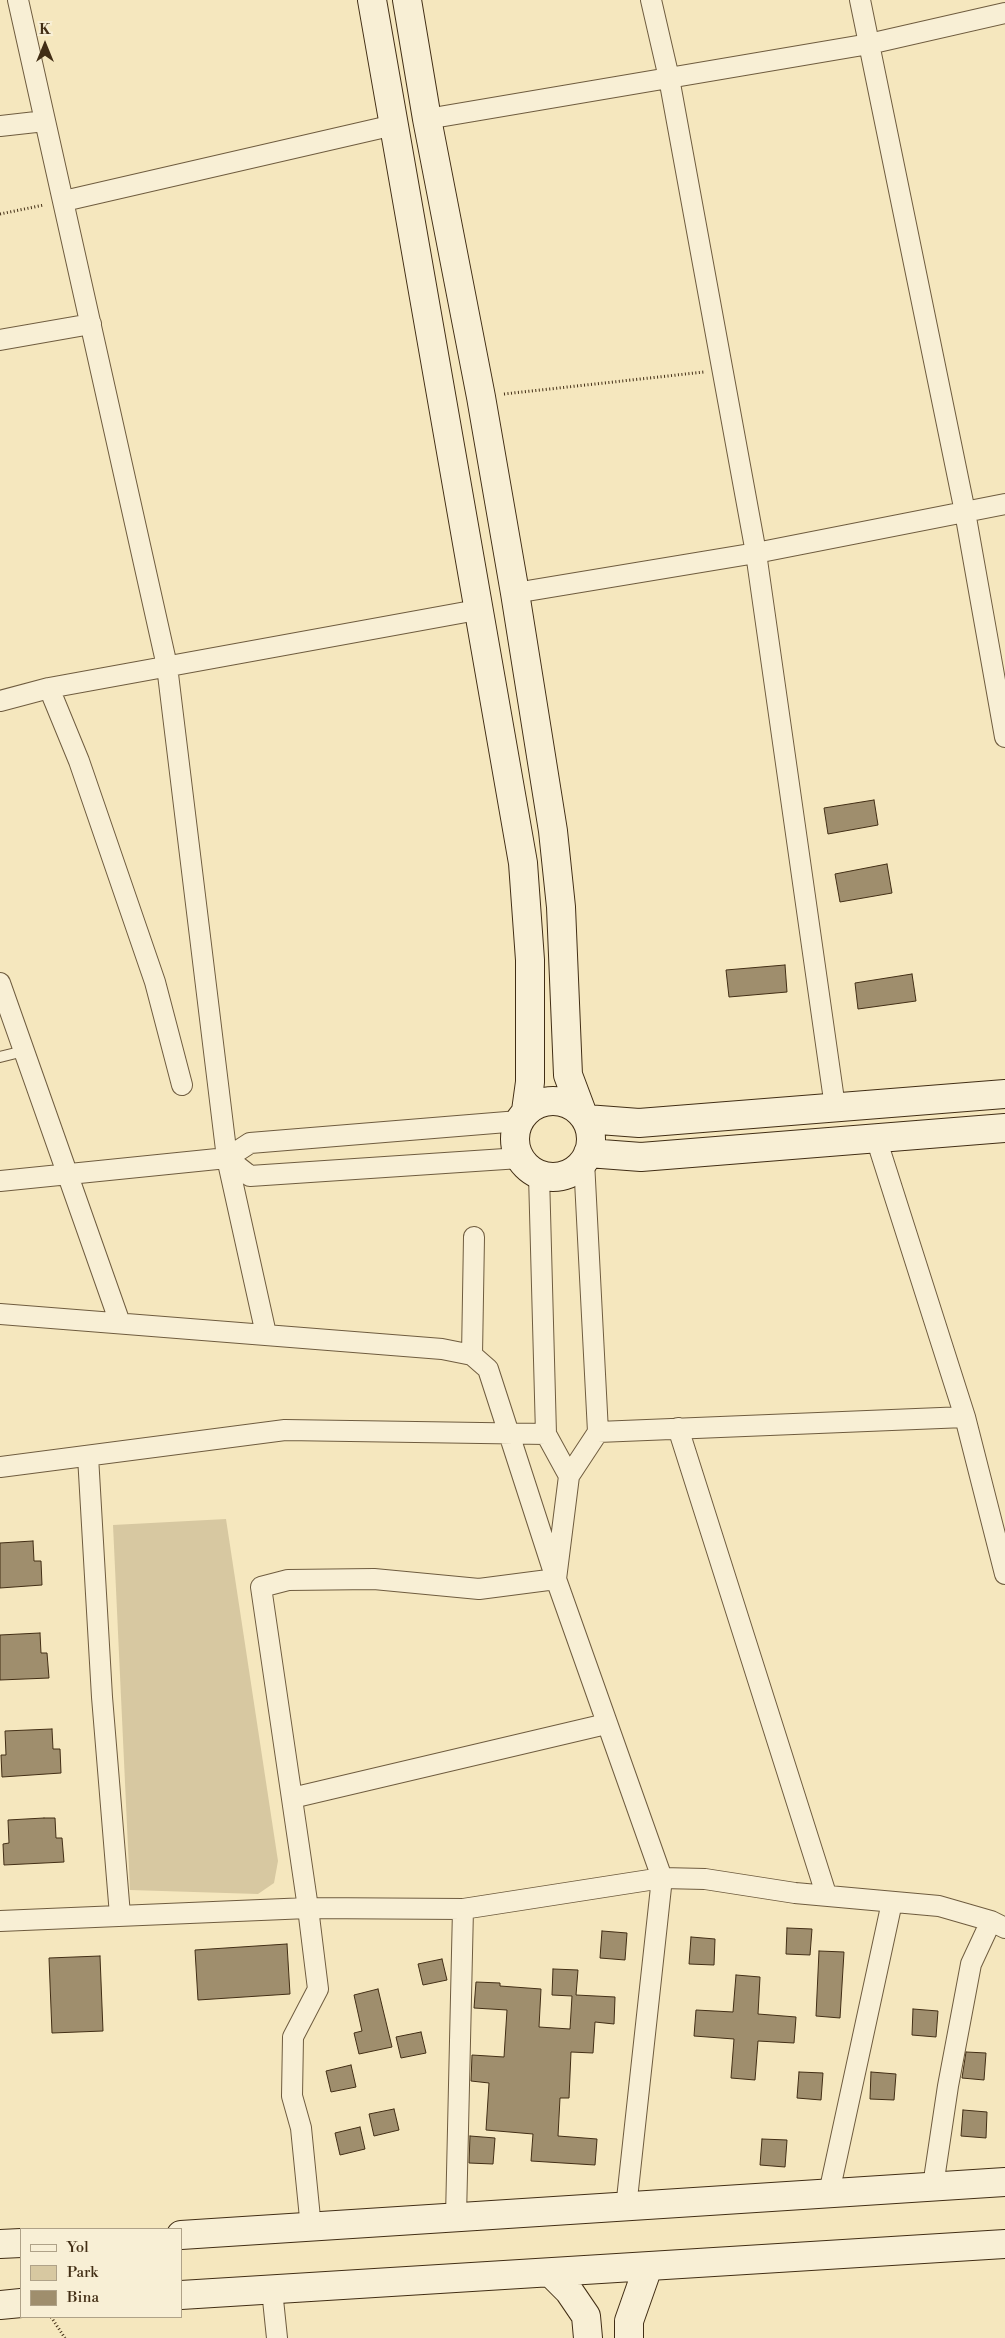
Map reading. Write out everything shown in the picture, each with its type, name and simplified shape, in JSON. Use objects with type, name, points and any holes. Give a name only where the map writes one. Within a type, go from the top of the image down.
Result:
[{"type":"street","points":[[18,0],[167,666],[227,1158],[266,1334]]},
{"type":"street","points":[[372,0],[477,610],[523,863],[530,970],[530,1082],[523,1116],[515,1133],[515,1146],[529,1166],[551,1177],[564,1176],[575,1170],[586,1157],[641,1157],[1005,1128]]},
{"type":"street","points":[[407,0],[427,119],[481,397],[553,831],[560,898],[568,1075],[592,1138],[586,1157],[598,1432],[569,1476],[556,1578]]},
{"type":"street","points":[[651,0],[669,78],[756,553],[835,1107]]},
{"type":"street","points":[[860,0],[965,512],[1005,737]]},
{"type":"street","points":[[427,119],[869,44],[1005,13]]},
{"type":"street","points":[[0,126],[45,120]]},
{"type":"street","points":[[64,201],[394,125]]},
{"type":"street","points":[[0,340],[91,324]]},
{"type":"street","points":[[515,593],[756,553],[1005,504]]},
{"type":"street","points":[[0,701],[49,688],[477,610]]},
{"type":"street","points":[[49,688],[79,761],[155,982],[182,1084]]},
{"type":"street","points":[[0,983],[120,1323]]},
{"type":"street","points":[[0,1181],[227,1158],[250,1143],[523,1116],[537,1104],[549,1100],[562,1101],[574,1106],[585,1117],[639,1123],[1005,1094]]},
{"type":"street","points":[[876,1138],[965,1417],[1005,1574]]},
{"type":"street","points":[[227,1158],[250,1176],[529,1166]]},
{"type":"street","points":[[529,1166],[546,1434],[569,1476]]},
{"type":"street","points":[[472,1355],[474,1237]]},
{"type":"street","points":[[0,1314],[442,1349],[472,1355],[488,1369],[556,1578],[662,1878],[626,2208]]},
{"type":"street","points":[[598,1432],[965,1417]]},
{"type":"street","points":[[678,1428],[826,1894]]},
{"type":"street","points":[[0,1467],[285,1430],[546,1434]]},
{"type":"street","points":[[88,1456],[102,1697],[120,1915]]},
{"type":"street","points":[[311,2228],[301,2128],[292,2096],[293,2037],[318,1989],[261,1587],[288,1580],[374,1579],[479,1589],[556,1578]]},
{"type":"street","points":[[292,1798],[606,1724]]},
{"type":"street","points":[[0,1921],[308,1908],[463,1908],[662,1878],[705,1879],[747,1887],[939,1906],[998,1925],[971,1964],[948,2086],[933,2186]]},
{"type":"street","points":[[829,2193],[892,1902]]},
{"type":"street","points":[[456,2217],[463,1908]]},
{"type":"street","points":[[182,2234],[311,2228],[1005,2182]]},
{"type":"street","points":[[0,2244],[20,2243]]},
{"type":"street","points":[[182,2295],[1005,2244]]},
{"type":"street","points":[[629,2338],[628,2321],[648,2267]]},
{"type":"street","points":[[551,2273],[569,2291],[586,2316],[588,2338]]},
{"type":"street","points":[[272,2290],[277,2338]]},
{"type":"street","points":[[0,2305],[20,2304]]},
{"type":"lane","points":[[0,1057],[24,1051]]},
{"type":"path","points":[[0,214],[64,201]]},
{"type":"path","points":[[481,397],[722,370]]},
{"type":"path","points":[[52,2318],[65,2338]]},
{"type":"green space","points":[[226,1519],[278,1861],[274,1883],[258,1894],[130,1890],[113,1525]]},
{"type":"building","points":[[874,800],[878,825],[828,834],[824,808]]},
{"type":"building","points":[[887,864],[892,893],[840,902],[835,874]]},
{"type":"building","points":[[785,965],[787,992],[729,997],[726,970]]},
{"type":"building","points":[[912,974],[916,1001],[858,1009],[855,983]]},
{"type":"building","points":[[33,1541],[34,1561],[41,1561],[42,1585],[0,1588],[0,1543]]},
{"type":"building","points":[[40,1633],[41,1653],[47,1653],[49,1678],[0,1680],[0,1635]]},
{"type":"building","points":[[52,1729],[53,1749],[60,1749],[61,1773],[2,1777],[1,1755],[6,1755],[5,1731]]},
{"type":"building","points":[[55,1818],[56,1838],[62,1838],[64,1862],[4,1865],[3,1844],[9,1843],[8,1820]]},
{"type":"building","points":[[787,1928],[812,1929],[810,1955],[786,1954]]},
{"type":"building","points":[[602,1931],[627,1933],[625,1960],[600,1958]]},
{"type":"building","points":[[691,1937],[715,1939],[714,1965],[689,1964]]},
{"type":"building","points":[[287,1944],[290,1994],[198,2000],[195,1950]]},
{"type":"building","points":[[819,1951],[844,1952],[840,2018],[816,2016]]},
{"type":"building","points":[[100,1956],[103,2031],[52,2033],[49,1958]]},
{"type":"building","points":[[442,1959],[447,1980],[423,1985],[418,1964]]},
{"type":"building","points":[[553,1969],[578,1970],[576,1995],[615,1997],[614,2024],[595,2022],[593,2053],[571,2052],[569,2098],[560,2098],[558,2136],[597,2139],[595,2165],[531,2161],[533,2134],[486,2130],[489,2083],[471,2081],[472,2055],[504,2057],[507,2010],[474,2008],[476,1982],[500,1983],[500,1986],[541,1989],[539,2027],[570,2029],[572,1996],[552,1995]]},
{"type":"building","points":[[736,1975],[760,1977],[758,2014],[796,2017],[794,2043],[758,2041],[755,2080],[731,2078],[734,2039],[694,2036],[696,2010],[733,2012]]},
{"type":"building","points":[[378,1989],[392,2047],[359,2054],[354,2033],[362,2031],[354,1995]]},
{"type":"building","points":[[913,2009],[938,2011],[936,2037],[912,2035]]},
{"type":"building","points":[[421,2032],[426,2053],[401,2058],[396,2037]]},
{"type":"building","points":[[966,2052],[986,2053],[984,2080],[962,2078]]},
{"type":"building","points":[[351,2065],[356,2087],[331,2092],[326,2071]]},
{"type":"building","points":[[799,2072],[823,2073],[821,2100],[797,2098]]},
{"type":"building","points":[[871,2072],[896,2074],[894,2100],[870,2099]]},
{"type":"building","points":[[394,2109],[399,2130],[374,2136],[369,2114]]},
{"type":"building","points":[[963,2110],[987,2112],[986,2138],[961,2136]]},
{"type":"building","points":[[360,2127],[365,2149],[340,2155],[335,2133]]},
{"type":"building","points":[[470,2136],[495,2138],[493,2164],[469,2163]]},
{"type":"building","points":[[762,2139],[787,2140],[785,2167],[760,2165]]}]
